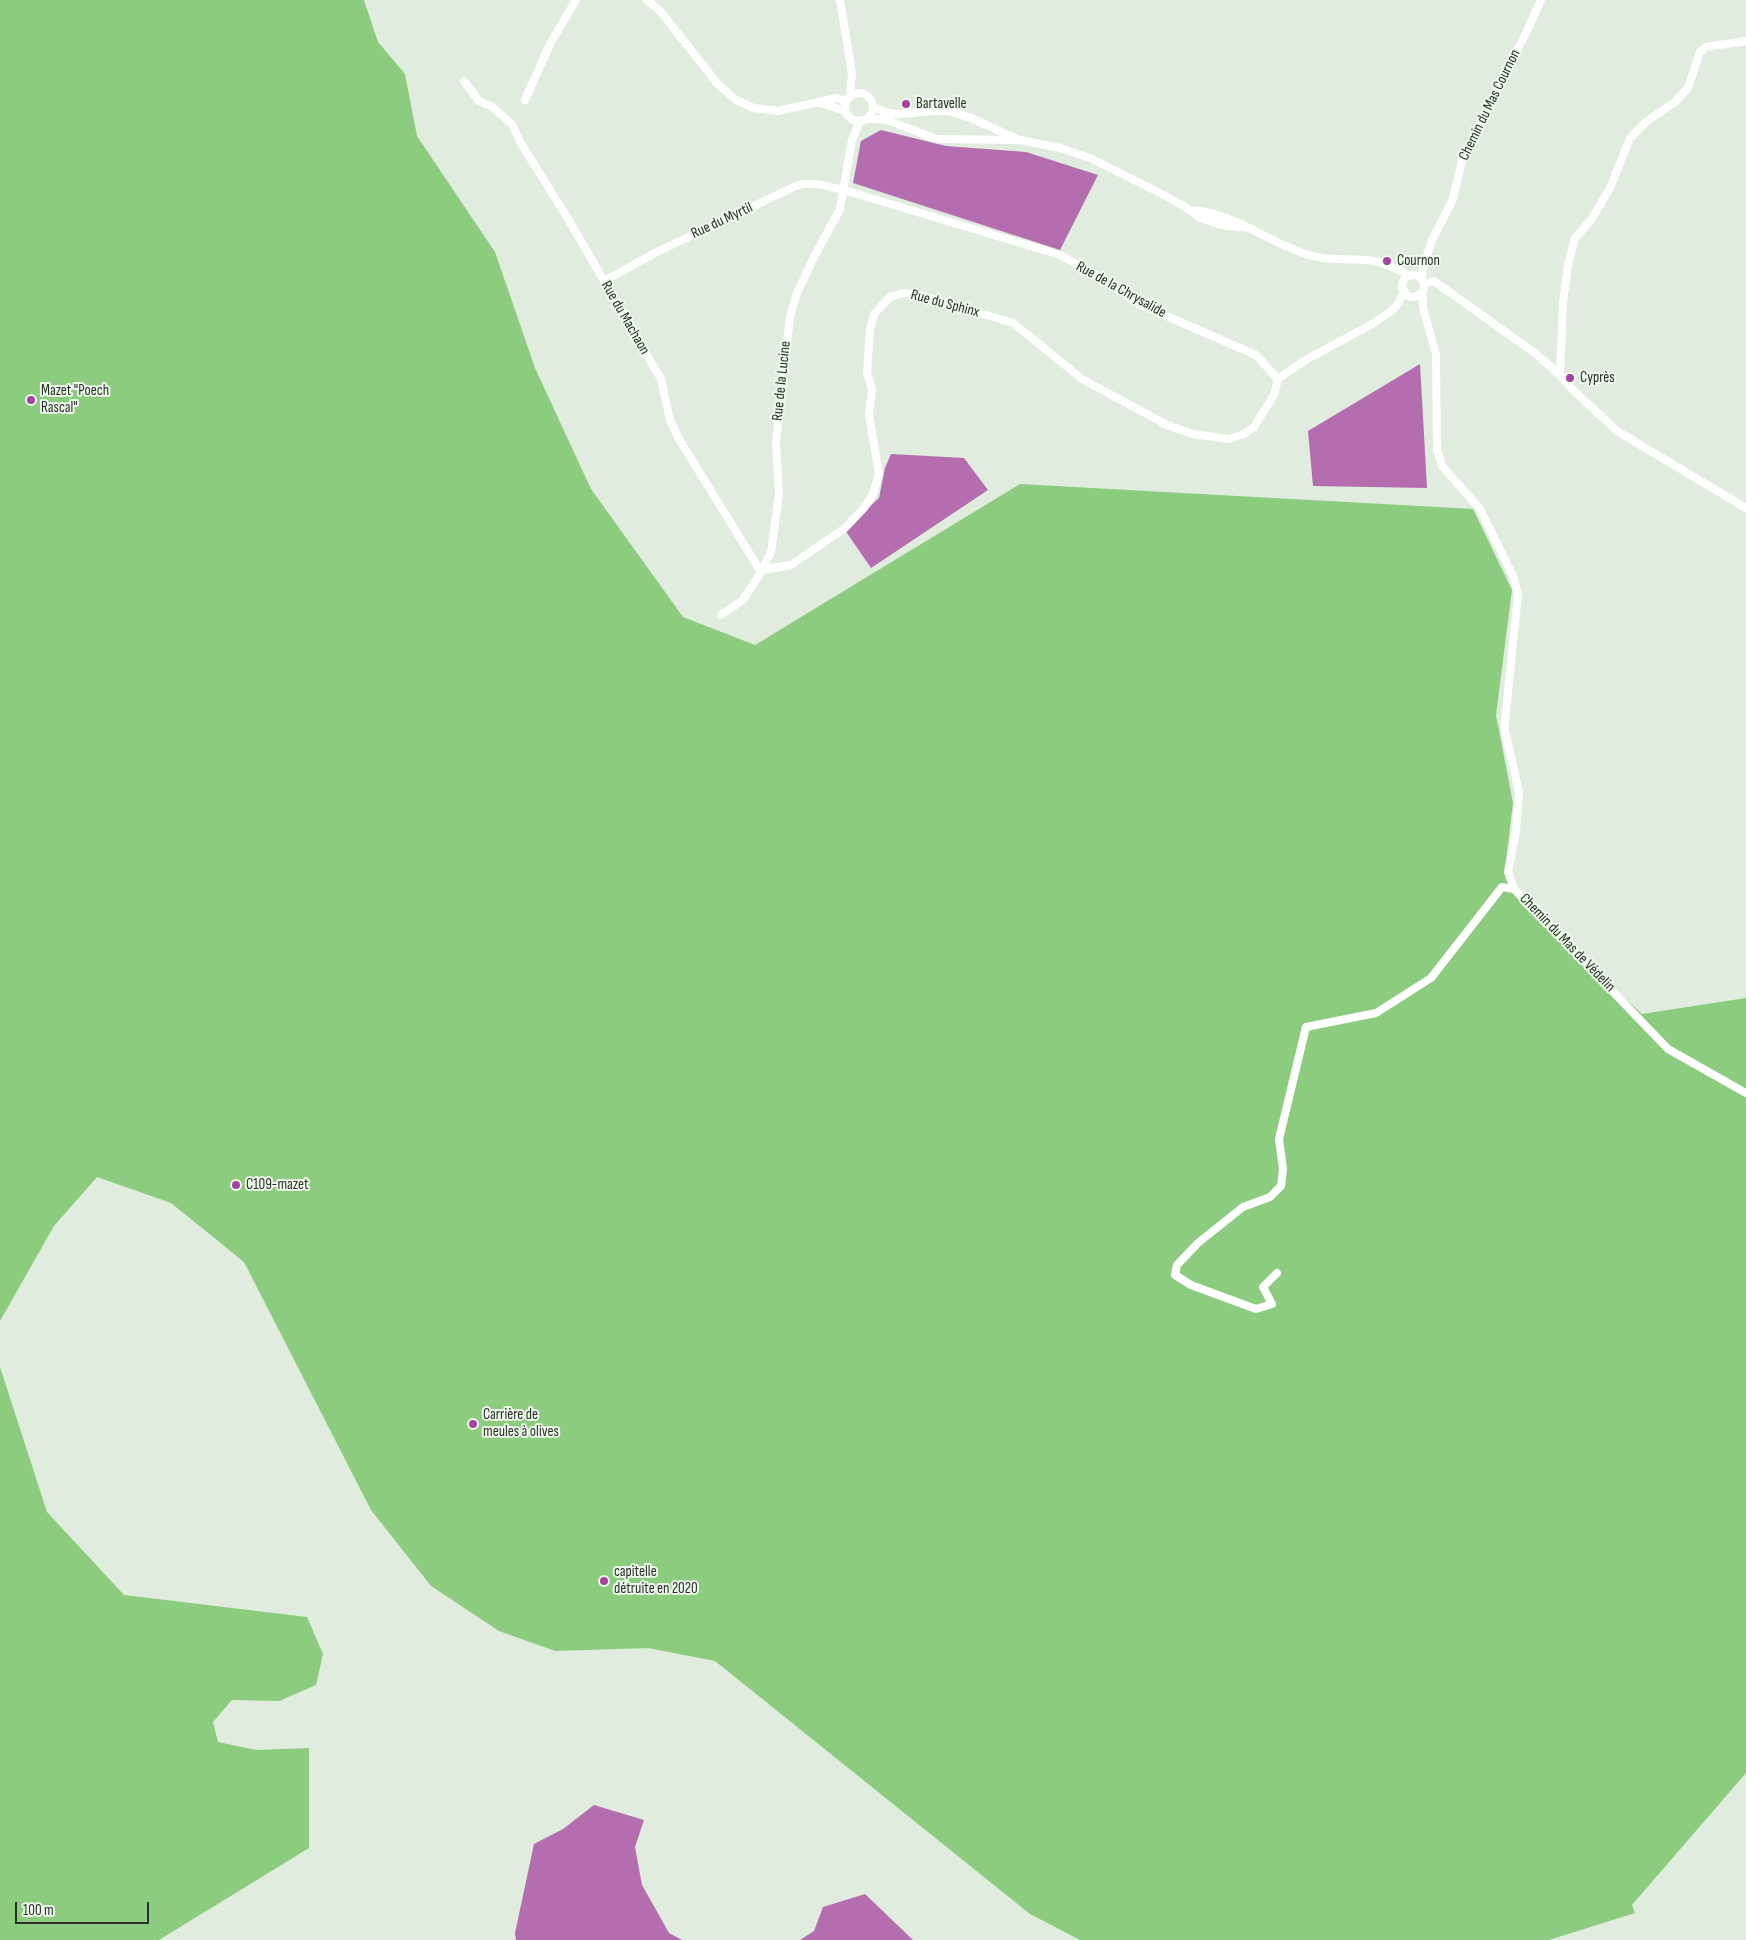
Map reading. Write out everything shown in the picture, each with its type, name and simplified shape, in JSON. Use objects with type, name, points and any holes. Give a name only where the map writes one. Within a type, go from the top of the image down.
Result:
[{"type":"street","points":[[525,100],[550,44],[576,0]]},
{"type":"street","points":[[647,0],[661,12],[717,82],[736,100],[754,108],[778,111],[837,98],[848,98],[862,92]]},
{"type":"street","points":[[840,0],[852,74],[848,98],[848,114]]},
{"type":"street","name":"Chemin du Mas Cournon","points":[[1415,295],[1423,281],[1423,268],[1432,240],[1453,199],[1463,156],[1526,34],[1541,0]]},
{"type":"street","points":[[1560,375],[1563,303],[1568,265],[1575,238],[1590,220],[1610,188],[1630,138],[1646,122],[1675,102],[1688,88],[1700,52],[1706,47],[1746,41]]},
{"type":"street","points":[[852,74],[862,92],[871,99],[874,107],[870,116],[863,120]]},
{"type":"street","name":"Rue du Machaon","points":[[464,81],[479,101],[491,106],[512,124],[520,142],[567,217],[661,379],[670,420],[679,439],[762,571]]},
{"type":"street","points":[[819,102],[835,106],[863,120],[880,119],[890,121],[936,139],[1020,140],[1060,148],[1090,158],[1190,210],[1198,210],[1249,228],[1286,247],[1310,256],[1375,261],[1392,266],[1423,281],[1434,282],[1529,348],[1560,375],[1572,389],[1617,431],[1746,508]]},
{"type":"street","points":[[874,107],[894,115],[937,111],[957,113],[1020,140]]},
{"type":"street","name":"Rue de la Lucine","points":[[848,114],[852,140]]},
{"type":"street","name":"Rue de la Lucine","points":[[721,615],[744,600],[771,552],[778,494],[776,443],[790,317],[797,293],[814,256],[840,209],[852,140],[863,120]]},
{"type":"street","name":"Rue du Myrtil","points":[[604,282],[657,252],[798,185],[818,183],[844,190]]},
{"type":"street","name":"Rue de la Chrysalide","points":[[844,190],[1060,255],[1096,275],[1139,304],[1256,355],[1278,379]]},
{"type":"street","points":[[1392,266],[1403,287],[1415,295]]},
{"type":"street","points":[[1278,379],[1304,361],[1372,324],[1393,310],[1399,302],[1403,287],[1412,275],[1423,268]]},
{"type":"street","name":"Rue du Sphinx","points":[[762,571],[791,565],[845,528],[864,508],[873,494],[879,474],[869,415],[872,389],[867,373],[868,337],[874,314],[890,297],[895,295],[904,293],[920,295],[1013,323],[1082,379],[1167,424],[1193,434],[1229,439],[1244,434],[1254,427],[1274,395],[1278,379]]},
{"type":"street","points":[[1399,302],[1415,295]]},
{"type":"street","name":"Chemin du Mas de Védelin","points":[[1415,295],[1423,297],[1423,308],[1436,354],[1437,449],[1442,466],[1480,509],[1513,576],[1518,594],[1505,721],[1519,792],[1516,830],[1508,872],[1514,889],[1668,1049],[1746,1093]]},
{"type":"street","points":[[1277,1273],[1263,1287],[1272,1304],[1256,1310],[1191,1285],[1175,1275],[1177,1265],[1198,1244],[1243,1207],[1270,1197],[1281,1186],[1282,1168],[1279,1139],[1306,1027],[1376,1013],[1431,978],[1502,887],[1514,889]]},
{"type":"green space","points":[[0,0],[364,0],[378,42],[405,74],[417,136],[495,252],[535,368],[591,489],[683,617],[755,645],[1020,484],[1473,509],[1512,590],[1496,715],[1513,803],[1505,869],[1522,905],[1642,1014],[1746,998],[1746,1773],[1632,1905],[1635,1913],[1549,1940],[1080,1940],[1030,1914],[715,1661],[648,1648],[555,1651],[499,1631],[431,1586],[371,1510],[244,1262],[171,1203],[97,1177],[54,1226],[0,1321]]},
{"type":"green space","points":[[0,1367],[47,1512],[124,1595],[307,1617],[323,1654],[316,1685],[279,1701],[232,1700],[213,1722],[218,1742],[256,1750],[309,1748],[309,1848],[159,1940],[0,1940]]},
{"type":"shaded area","points":[[881,130],[946,146],[1026,152],[1098,175],[1060,250],[853,183],[861,141]]},
{"type":"shaded area","points":[[1420,364],[1427,488],[1313,486],[1308,431]]},
{"type":"shaded area","points":[[891,454],[964,458],[988,490],[871,568],[845,530],[879,498],[885,468]]},
{"type":"shaded area","points":[[594,1805],[644,1820],[635,1847],[642,1885],[669,1933],[682,1940],[516,1940],[515,1933],[534,1844],[563,1829]]},
{"type":"shaded area","points":[[865,1894],[913,1940],[800,1940],[814,1931],[823,1907]]},
{"type":"place","name":"Bartavelle","points":[[906,104]]},
{"type":"place","name":"Cournon","points":[[1387,261]]},
{"type":"place","name":"Cyprès","points":[[1570,378]]},
{"type":"place","name":"Mazet \"Poech Rascal\"","points":[[31,400]]},
{"type":"place","name":"C109-mazet","points":[[236,1185]]},
{"type":"place","name":"Carrière de meules à olives","points":[[473,1424]]},
{"type":"place","name":"capitelle détruite en 2020","points":[[604,1581]]}]
